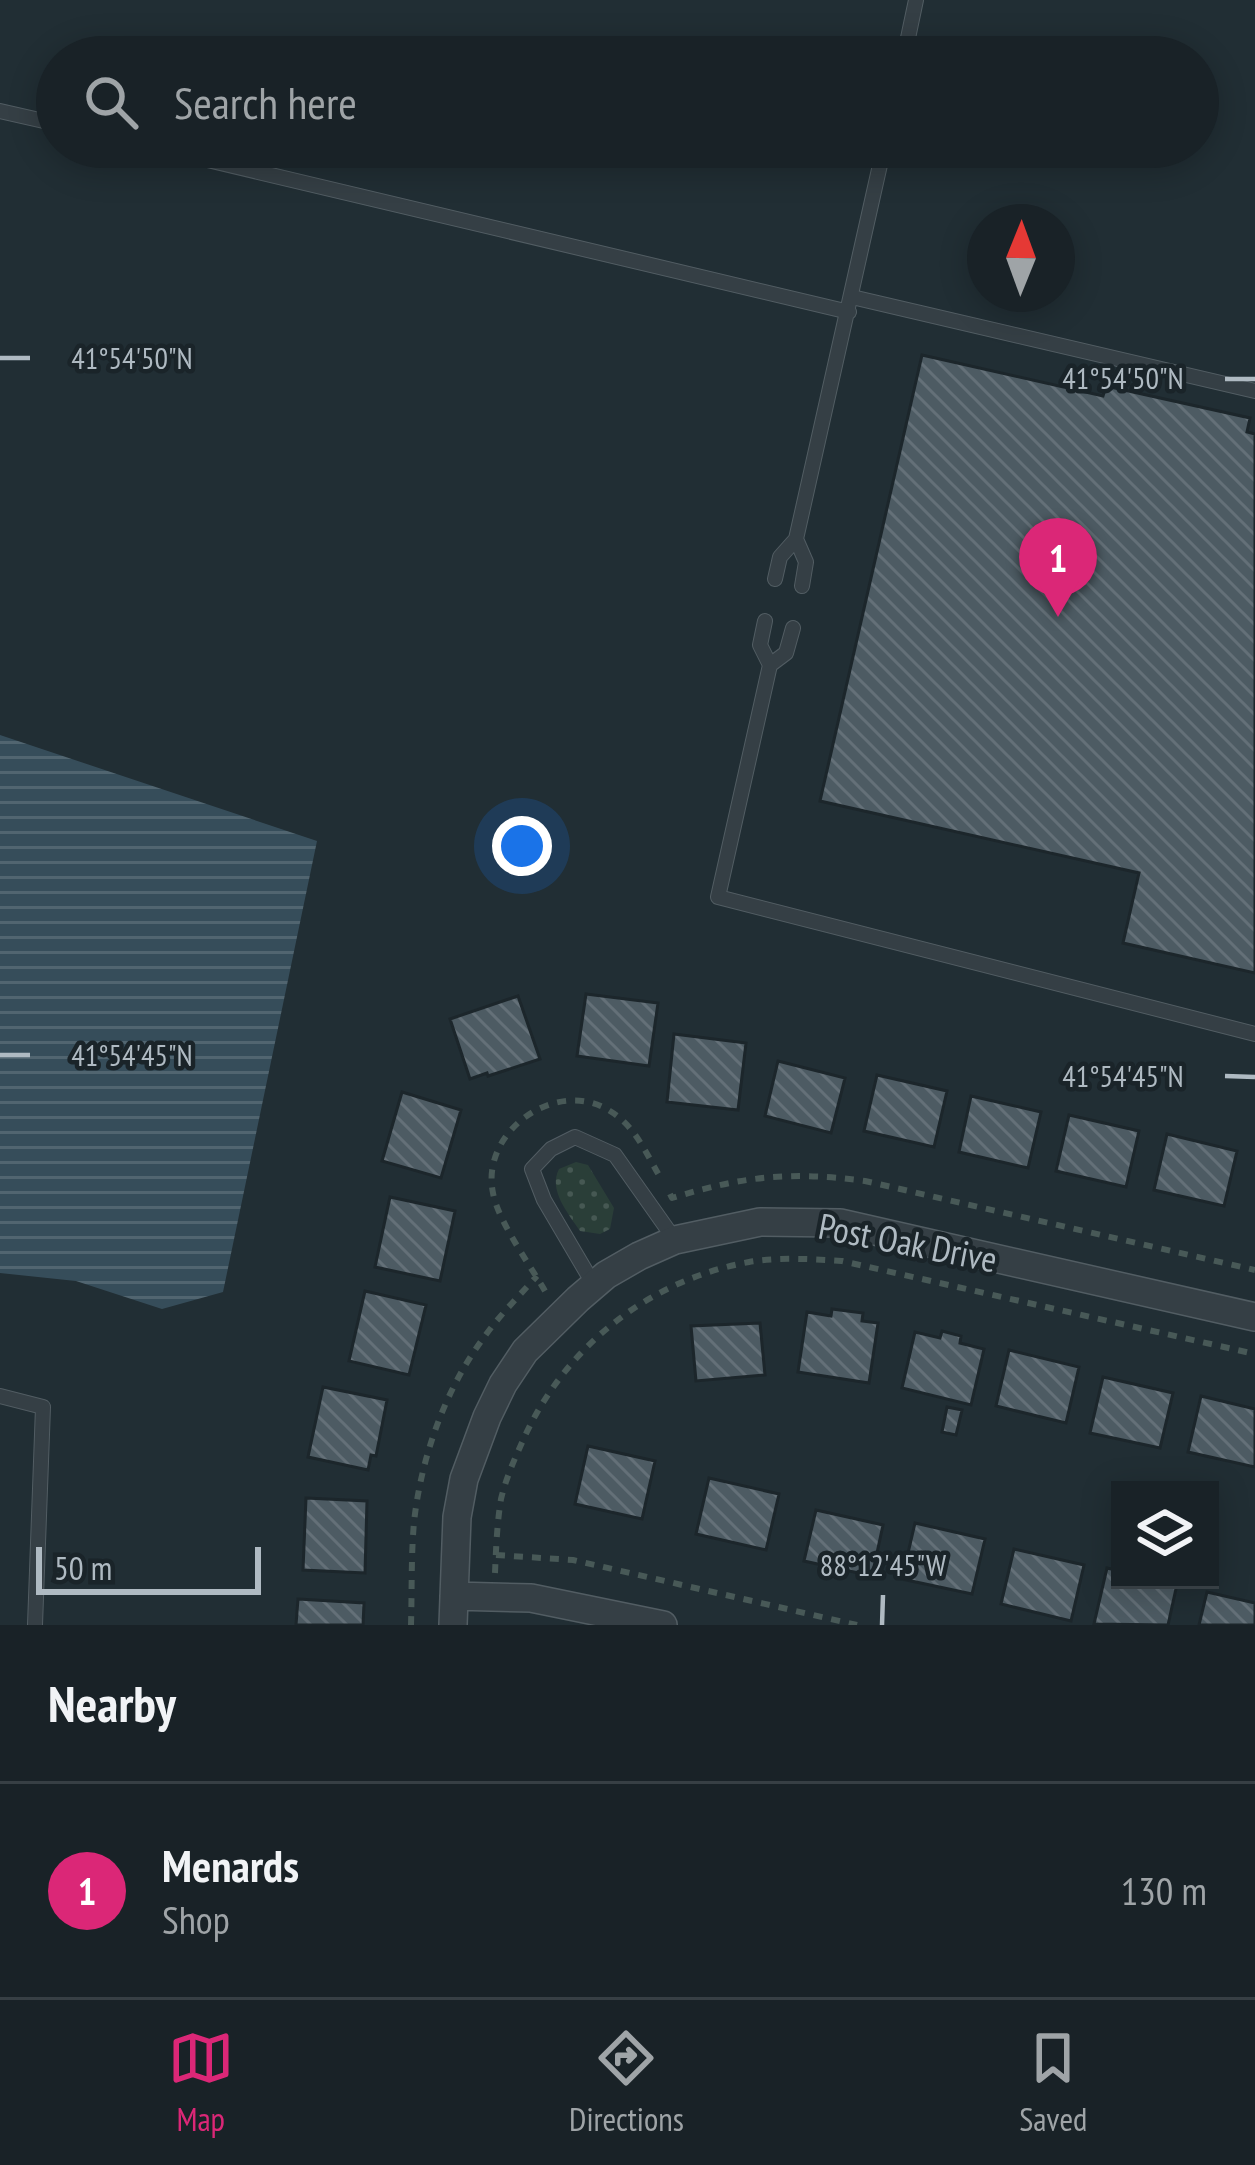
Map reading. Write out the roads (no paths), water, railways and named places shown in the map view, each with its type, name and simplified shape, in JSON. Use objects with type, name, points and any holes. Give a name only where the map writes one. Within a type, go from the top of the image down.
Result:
[{"type":"street","name":"Post Oak Drive","points":[[453,1625],[457,1516],[464,1478],[503,1384],[525,1351],[594,1286],[639,1256],[675,1240],[760,1222],[840,1223],[1255,1317]]},
{"type":"street","points":[[454,1596],[531,1598],[663,1625]]},
{"type":"lane","points":[[908,36],[916,0]]},
{"type":"lane","points":[[0,111],[36,119]]},
{"type":"lane","points":[[246,168],[1255,391]]},
{"type":"lane","points":[[775,579],[780,557],[796,539],[879,168]]},
{"type":"lane","points":[[796,539],[806,562],[802,586]]},
{"type":"lane","points":[[765,621],[760,645],[770,665],[718,897],[1255,1034]]},
{"type":"lane","points":[[770,665],[786,653],[793,628]]},
{"type":"lane","points":[[594,1286],[544,1200],[532,1169],[551,1149],[575,1137],[615,1155],[675,1240]]},
{"type":"lane","points":[[0,1396],[43,1407],[35,1625]]},
{"type":"water","points":[[0,735],[317,841],[223,1292],[162,1309],[76,1281],[0,1273]]},
{"type":"place","name":"Menards","points":[[1058,617]]}]
